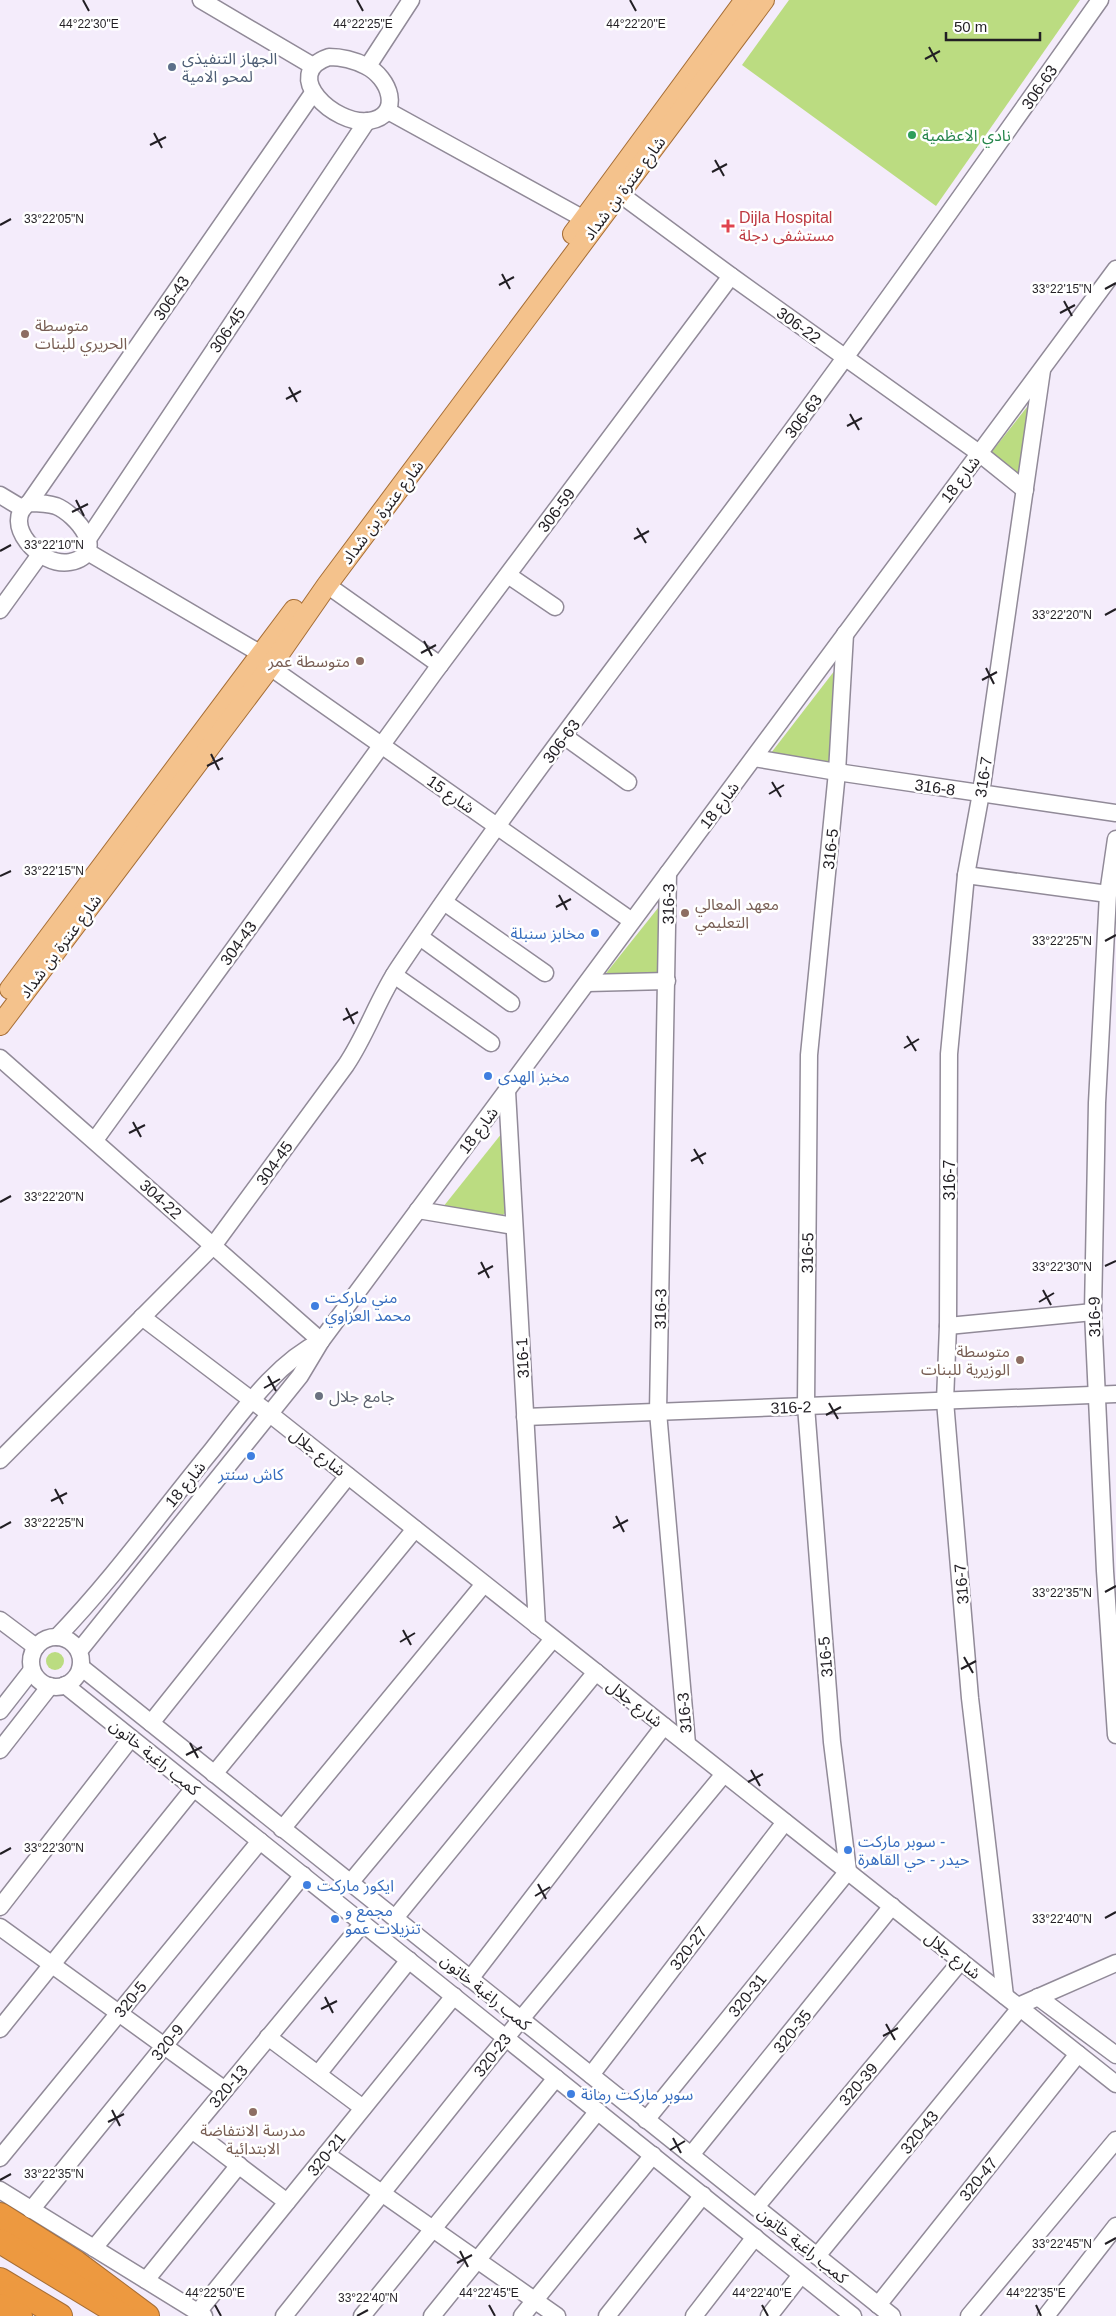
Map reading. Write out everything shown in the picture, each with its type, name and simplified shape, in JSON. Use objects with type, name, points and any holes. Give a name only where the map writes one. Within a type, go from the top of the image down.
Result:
[{"type":"highway","points":[[0,2215],[76,2263],[147,2316]]},
{"type":"highway","points":[[0,2241],[123,2316]]},
{"type":"highway","points":[[0,2280],[60,2316]]},
{"type":"highway","points":[[0,2306],[20,2316]]},
{"type":"main road","name":"شارع عنترة بن شداد","points":[[0,1025],[266,661],[584,219],[746,0]]},
{"type":"main road","name":"شارع عنترة بن شداد","points":[[0,1002],[327,585],[764,0]]},
{"type":"street","points":[[202,0],[313,66]]},
{"type":"street","points":[[368,66],[411,0]]},
{"type":"street","name":"306-63","points":[[497,827],[846,358],[1100,0]]},
{"type":"street","points":[[329,57],[342,57],[368,66],[382,79],[391,100],[388,111],[378,119],[367,121],[334,112],[313,93],[310,80],[313,66],[329,57]]},
{"type":"street","name":"306-43","points":[[25,505],[313,93]]},
{"type":"street","points":[[388,111],[584,219]]},
{"type":"street","name":"306-45","points":[[87,545],[367,121]]},
{"type":"street","name":"306-22","points":[[620,194],[731,276],[979,453],[1025,490]]},
{"type":"street","name":"شارع 18","points":[[80,1659],[300,1376],[321,1341],[1116,269]]},
{"type":"street","name":"306-59","points":[[382,746],[440,665],[731,276]]},
{"type":"street","name":"316-7","points":[[1014,2003],[970,1698],[945,1401],[948,1326],[949,1054],[966,875],[981,794],[1043,368]]},
{"type":"street","name":"شارع 15","points":[[0,495],[25,505],[48,504],[66,512],[84,530],[87,545],[266,661],[382,746],[632,921]]},
{"type":"street","points":[[25,505],[15,512],[14,520],[17,534],[26,546],[39,556],[61,562],[70,562],[79,559],[87,545]]},
{"type":"street","points":[[0,610],[39,556]]},
{"type":"street","points":[[508,575],[555,607]]},
{"type":"street","points":[[327,585],[440,665]]},
{"type":"street","name":"316-5","points":[[846,634],[837,772],[809,1055],[806,1406],[831,1733],[848,1871]]},
{"type":"street","points":[[564,736],[628,782]]},
{"type":"street","name":"304-43","points":[[95,1140],[382,746]]},
{"type":"street","name":"316-8","points":[[754,758],[1116,813]]},
{"type":"street","name":"304-45","points":[[0,1460],[213,1246],[355,1051],[394,974],[497,827]]},
{"type":"street","name":"316-9","points":[[1116,839],[1108,894],[1097,1103],[1093,1312],[1096,1395],[1116,1735]]},
{"type":"street","name":"316-3","points":[[668,873],[658,1412],[687,1744]]},
{"type":"street","points":[[966,875],[1108,894]]},
{"type":"street","points":[[444,902],[545,973]]},
{"type":"street","points":[[420,937],[512,1003]]},
{"type":"street","points":[[394,974],[491,1043]]},
{"type":"street","points":[[587,983],[667,981]]},
{"type":"street","name":"304-22","points":[[0,1058],[321,1341]]},
{"type":"street","name":"316-1","points":[[506,1091],[537,1626]]},
{"type":"street","points":[[418,1210],[514,1226]]},
{"type":"street","points":[[948,1326],[1093,1312]]},
{"type":"street","name":"شارع جلال","points":[[142,1317],[270,1414],[1116,2084]]},
{"type":"street","name":"شارع 18","points":[[57,1637],[92,1598],[252,1401],[294,1358],[321,1341]]},
{"type":"street","name":"316-2","points":[[525,1417],[1116,1394]]},
{"type":"street","points":[[151,1724],[348,1476]]},
{"type":"street","points":[[214,1774],[415,1529]]},
{"type":"street","points":[[282,1829],[484,1584]]},
{"type":"street","points":[[0,1620],[36,1647]]},
{"type":"street","points":[[0,1750],[58,1686],[75,1678],[80,1659],[70,1641],[57,1637],[45,1639],[36,1647],[31,1658],[32,1670],[39,1681],[58,1686]]},
{"type":"street","points":[[350,1883],[553,1638]]},
{"type":"street","name":"كمب راغبة خاتون","points":[[80,1659],[151,1724],[892,2316]]},
{"type":"street","points":[[0,1711],[32,1670]]},
{"type":"street","points":[[395,1918],[596,1672]]},
{"type":"street","name":"كمب راغبة خاتون","points":[[58,1686],[131,1738],[853,2316]]},
{"type":"street","points":[[470,1979],[664,1726]]},
{"type":"street","points":[[0,1907],[131,1738]]},
{"type":"street","name":"320-23","points":[[284,2316],[521,2019],[724,1774]]},
{"type":"street","points":[[0,2029],[194,1788]]},
{"type":"street","name":"320-27","points":[[591,2075],[785,1822]]},
{"type":"street","name":"320-5","points":[[0,2158],[260,1841]]},
{"type":"street","name":"320-31","points":[[646,2120],[848,1871]]},
{"type":"street","name":"320-9","points":[[32,2210],[303,1875]]},
{"type":"street","name":"320-35","points":[[691,2156],[892,1906]]},
{"type":"street","name":"320-13","points":[[94,2248],[363,1923]]},
{"type":"street","points":[[0,1927],[225,2090]]},
{"type":"street","points":[[318,2074],[409,1960]]},
{"type":"street","name":"320-39","points":[[756,2207],[961,1962]]},
{"type":"street","points":[[1014,2003],[1038,1997],[1116,1963]]},
{"type":"street","name":"320-21","points":[[201,2314],[287,2202],[454,1996]]},
{"type":"street","points":[[1038,1997],[1116,2055]]},
{"type":"street","name":"320-43","points":[[817,2256],[1014,2003]]},
{"type":"street","points":[[268,2038],[363,2108]]},
{"type":"street","name":"320-47","points":[[878,2305],[1078,2054]]},
{"type":"street","points":[[362,2316],[556,2078]]},
{"type":"street","points":[[432,2316],[598,2111]]},
{"type":"street","points":[[192,2130],[287,2202]]},
{"type":"street","points":[[969,2316],[1116,2140]]},
{"type":"street","points":[[326,2154],[557,2316]]},
{"type":"street","points":[[522,2316],[653,2156]]},
{"type":"street","points":[[146,2280],[238,2165]]},
{"type":"street","points":[[0,2190],[201,2314]]},
{"type":"street","points":[[608,2316],[703,2195]]},
{"type":"street","points":[[1046,2316],[1116,2226]]},
{"type":"street","points":[[694,2316],[755,2237]]},
{"type":"street","points":[[769,2316],[802,2274]]},
{"type":"green space","name":"نادي الاعظمية","points":[[789,0],[1080,0],[936,206],[742,65]]},
{"type":"green space","points":[[1038,393],[1021,479],[990,454]]},
{"type":"green space","points":[[842,661],[829,762],[771,753]]},
{"type":"green space","points":[[666,898],[659,976],[603,977]]},
{"type":"green space","points":[[506,1128],[511,1208],[503,1215],[443,1207]]},
{"type":"green space","points":[[55,1652],[61,1655],[64,1661],[61,1667],[55,1670],[49,1667],[46,1661],[49,1655]]},
{"type":"place","name":"الجهاز التنفيذي لمحو الامية","points":[[172,67]]},
{"type":"place","name":"نادي الاعظمية","points":[[912,135]]},
{"type":"place","name":"Dijla Hospital مستشفى دجلة","points":[[728,226]]},
{"type":"place","name":"متوسطة الحريري للبنات","points":[[25,334]]},
{"type":"place","name":"متوسطة عمر","points":[[360,661]]},
{"type":"place","name":"معهد المعالي التعليمي","points":[[685,913]]},
{"type":"place","name":"مخابز سنبلة","points":[[595,933]]},
{"type":"place","name":"مخبز الهدى","points":[[488,1076]]},
{"type":"place","name":"مني ماركت محمد العزاوي","points":[[315,1306]]},
{"type":"place","name":"متوسطة الوزيرية للبنات","points":[[1020,1360]]},
{"type":"place","name":"جامع جلال","points":[[319,1396]]},
{"type":"place","name":"كاش سنتر","points":[[251,1456]]},
{"type":"place","name":"سوبر ماركت - حيدر - حي القاهرة","points":[[848,1850]]},
{"type":"place","name":"ايكور ماركت","points":[[307,1885]]},
{"type":"place","name":"مجمع و تنزيلات عمو","points":[[335,1919]]},
{"type":"place","name":"سوبر ماركت رمانة","points":[[571,2094]]},
{"type":"place","name":"مدرسة الانتفاضة الابتدائية","points":[[253,2112]]}]
